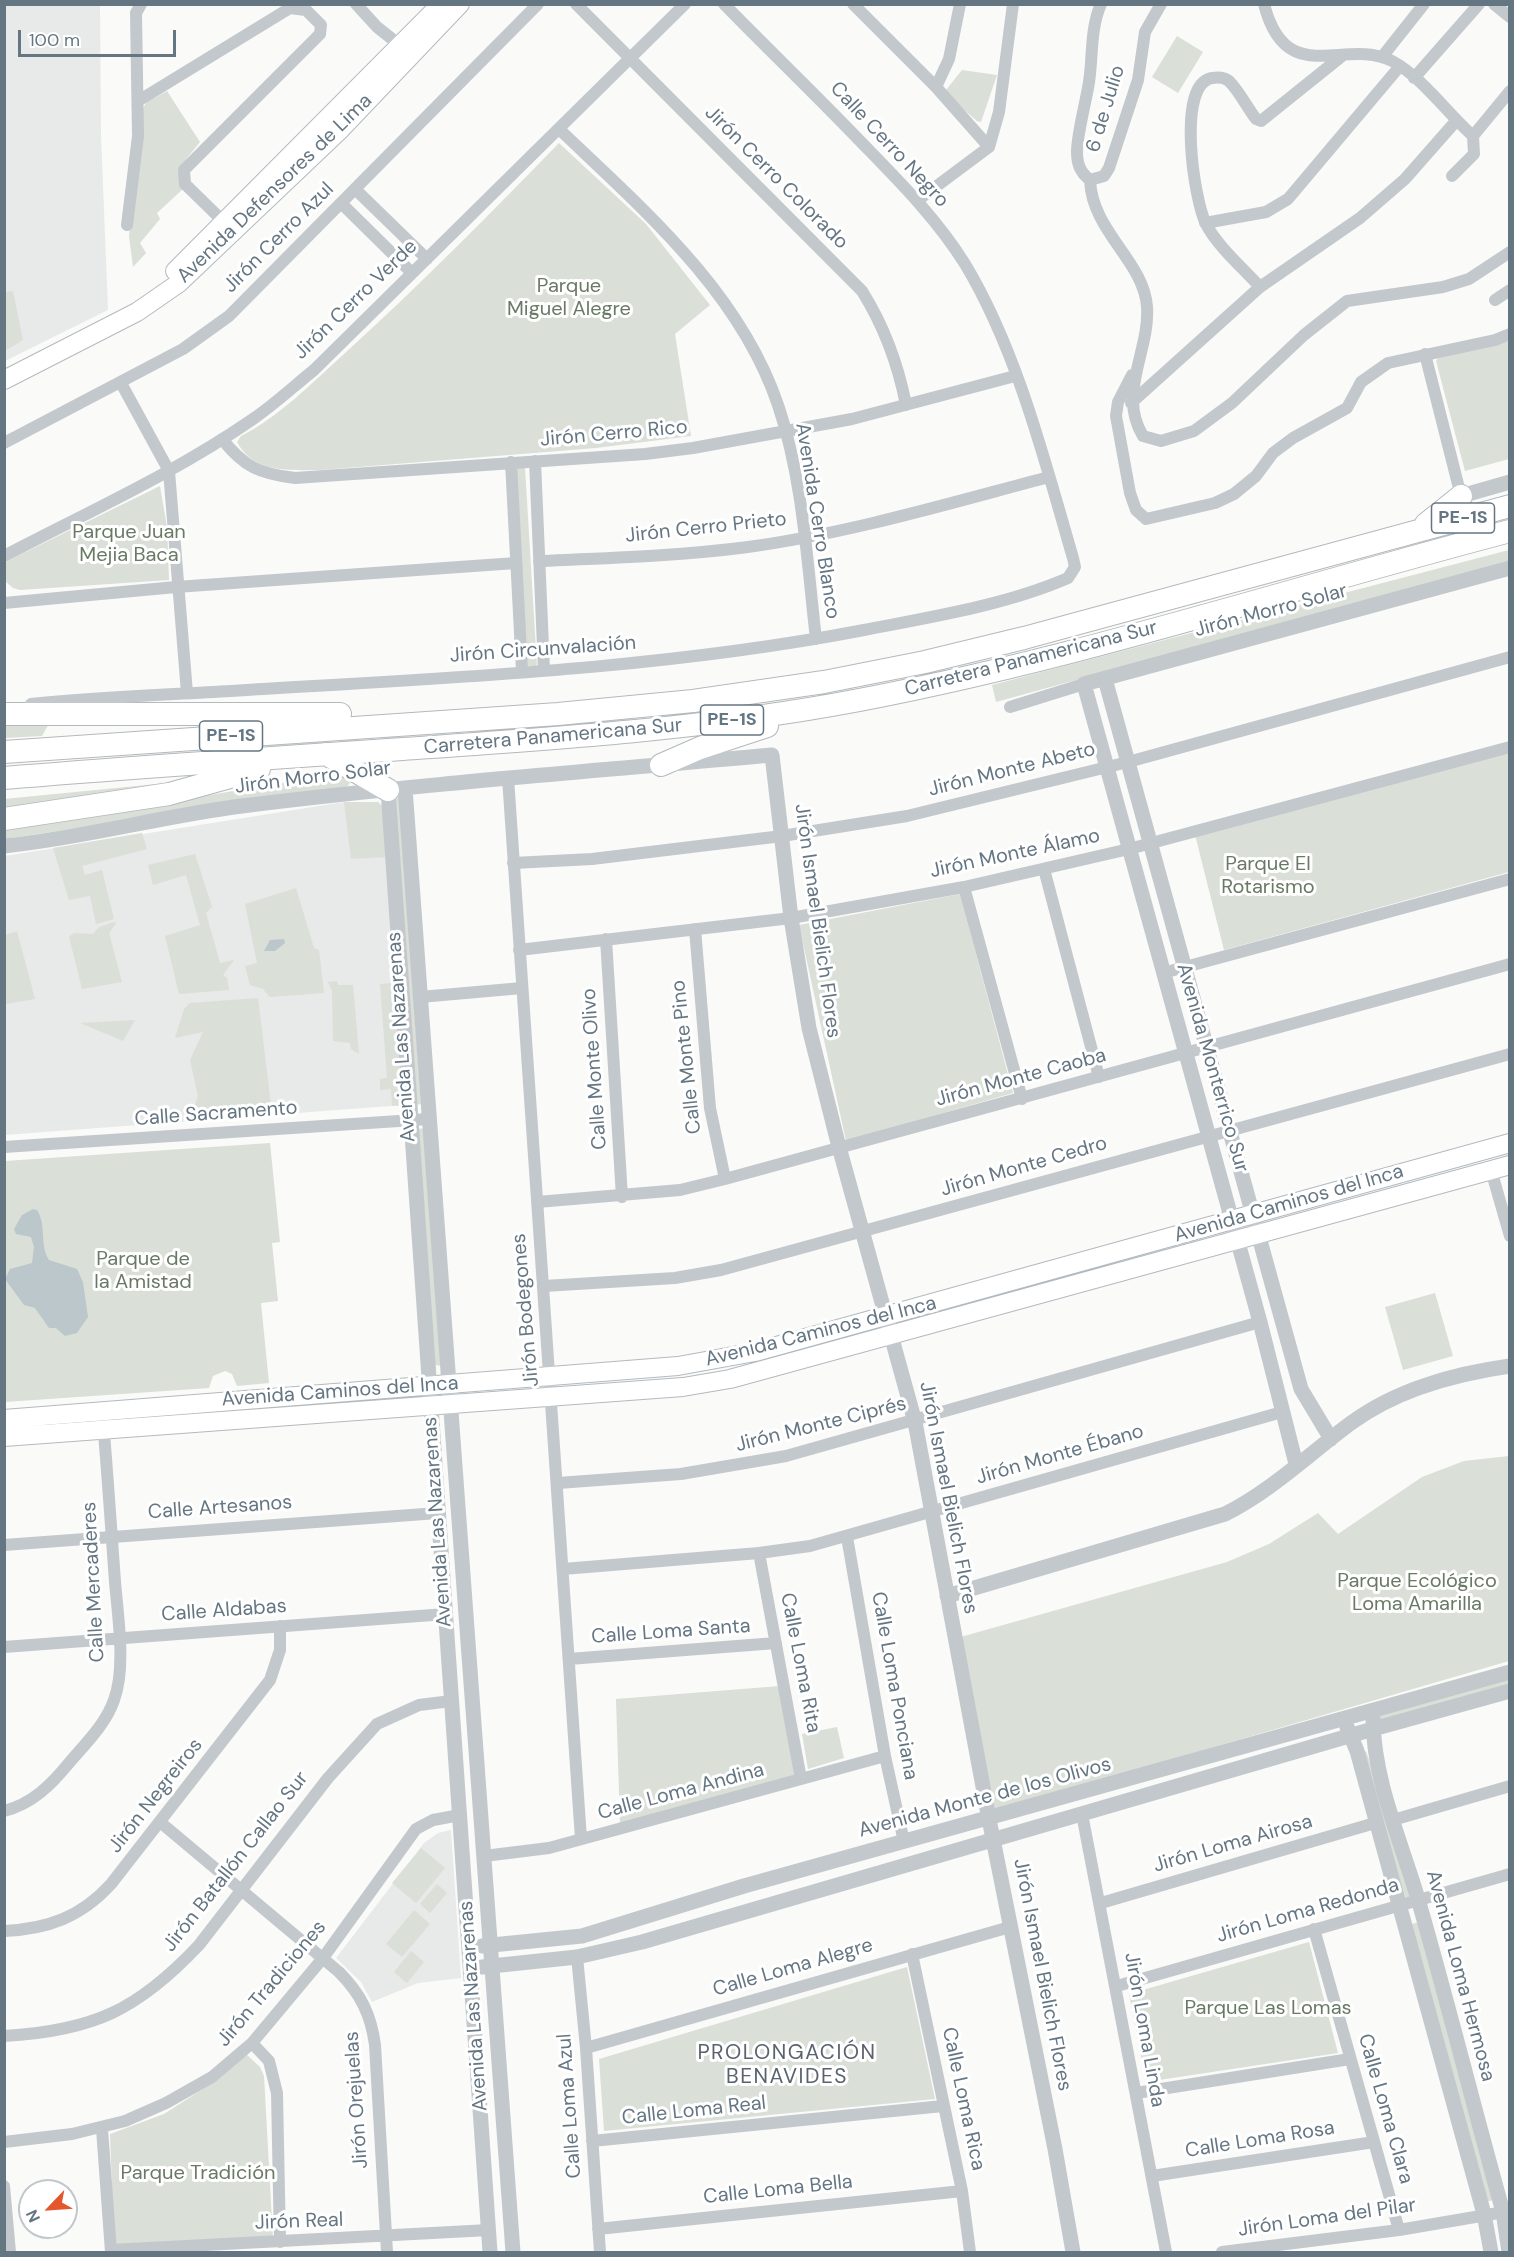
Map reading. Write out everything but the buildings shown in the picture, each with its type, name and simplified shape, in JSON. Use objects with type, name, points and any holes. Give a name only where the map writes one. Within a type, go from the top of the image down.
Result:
[{"type":"highway","points":[[1417,531],[1461,496]]},
{"type":"highway","name":"PE-1S","points":[[1417,531],[1509,506]]},
{"type":"highway","name":"Carretera Panamericana Sur","points":[[4,752],[558,714],[693,701],[874,672],[1035,635],[1417,531]]},
{"type":"highway","name":"Carretera Panamericana Sur","points":[[4,778],[604,734],[695,725],[830,705],[928,686],[1032,660],[1509,531]]},
{"type":"highway","points":[[661,765],[700,748],[830,705]]},
{"type":"highway","points":[[4,714],[335,714],[458,720]]},
{"type":"highway","points":[[326,754],[396,789]]},
{"type":"highway","points":[[4,819],[170,794],[303,756]]},
{"type":"main road","name":"Avenida Defensores de Lima","points":[[406,50],[441,4]]},
{"type":"main road","name":"Avenida Defensores de Lima","points":[[4,380],[137,312],[179,283],[230,228],[406,50],[460,4]]},
{"type":"main road","name":"Avenida Defensores de Lima","points":[[4,366],[131,303],[230,228]]},
{"type":"main road","name":"Avenida Caminos del Inca","points":[[4,1419],[102,1409],[678,1366],[719,1360],[886,1317],[1509,1143]]},
{"type":"main road","name":"Avenida Caminos del Inca","points":[[4,1437],[683,1387],[730,1379],[1509,1165]]},
{"type":"street","points":[[127,225],[138,136],[136,13],[141,4]]},
{"type":"street","points":[[356,4],[377,27],[406,50]]},
{"type":"street","name":"Jirón Cerro Azul","points":[[4,443],[183,349],[229,316],[538,4]]},
{"type":"street","name":"Jirón Cerro Colorado","points":[[576,4],[862,291],[884,332],[896,363],[906,405]]},
{"type":"street","name":"Jirón Cerro Verde","points":[[4,556],[169,471],[255,418],[314,370],[685,4]]},
{"type":"street","name":"Calle Cerro Negro","points":[[724,4],[918,200],[964,263],[985,300],[1015,376],[1073,558],[1073,572]]},
{"type":"street","points":[[853,4],[936,87],[990,147]]},
{"type":"street","points":[[936,87],[949,59],[960,4]]},
{"type":"street","points":[[918,200],[990,147],[999,112],[1013,4]]},
{"type":"street","name":"6 de Julio","points":[[1101,4],[1094,26],[1090,78],[1077,149],[1079,166],[1090,180],[1104,176],[1109,168],[1138,80],[1145,32],[1161,4]]},
{"type":"street","points":[[1264,4],[1275,30],[1287,47],[1307,56],[1358,54],[1382,57],[1400,66],[1414,78],[1473,136]]},
{"type":"street","points":[[1382,57],[1424,4]]},
{"type":"street","points":[[1414,78],[1479,4]]},
{"type":"street","points":[[1494,4],[1509,17]]},
{"type":"street","points":[[138,101],[290,8],[306,9],[321,25],[320,34],[184,170],[182,176],[185,184],[230,228]]},
{"type":"street","points":[[1260,287],[1205,223],[1196,186],[1190,126],[1196,90],[1200,83],[1213,77],[1228,81],[1256,119],[1261,121],[1342,56]]},
{"type":"street","points":[[1205,223],[1266,212],[1288,199],[1400,66]]},
{"type":"street","points":[[1452,176],[1474,154],[1473,136],[1509,92]]},
{"type":"street","points":[[1131,403],[1260,287],[1360,218],[1405,179],[1456,121]]},
{"type":"street","name":"Avenida Cerro Blanco","points":[[559,129],[668,233],[686,254],[738,324],[768,382],[786,432],[804,536],[816,639]]},
{"type":"street","points":[[1090,180],[1091,196],[1099,218],[1134,271],[1147,305],[1131,403],[1135,423],[1143,436],[1161,441],[1178,438],[1194,431],[1232,404],[1304,335],[1347,301],[1443,287],[1468,279],[1509,252]]},
{"type":"street","points":[[355,189],[427,259]]},
{"type":"street","points":[[341,203],[412,273]]},
{"type":"street","points":[[1495,300],[1509,290]]},
{"type":"street","points":[[1137,366],[1118,402],[1116,416],[1130,493],[1136,510],[1146,519],[1215,503],[1234,494],[1256,476],[1274,453],[1293,438],[1347,408],[1361,382],[1369,374],[1388,363],[1495,340],[1509,334]]},
{"type":"street","points":[[1425,354],[1461,496],[1509,482]]},
{"type":"street","name":"Jirón Cerro Rico","points":[[222,439],[245,464],[273,475],[294,478],[645,454],[786,432],[906,405],[1015,376]]},
{"type":"street","points":[[121,383],[169,471],[175,523],[176,587],[187,693]]},
{"type":"street","points":[[535,461],[544,670]]},
{"type":"street","points":[[511,462],[522,671]]},
{"type":"street","name":"Jirón Cerro Prieto","points":[[539,561],[749,547],[1049,477]]},
{"type":"street","points":[[7,602],[176,587],[516,563]]},
{"type":"street","name":"Jirón Morro Solar","points":[[1010,707],[1084,684],[1509,568]]},
{"type":"street","name":"Jirón Circunvalación","points":[[4,707],[650,662],[816,639],[974,607],[1052,585],[1068,578],[1073,572]]},
{"type":"street","name":"Jirón Monte Abeto","points":[[513,863],[591,859],[782,836],[907,816],[1128,762],[1509,657]]},
{"type":"street","name":"Avenida Monterrico Sur","points":[[1104,679],[1301,1389],[1331,1439]]},
{"type":"street","name":"Avenida Monterrico Sur","points":[[1084,684],[1260,1322],[1296,1464]]},
{"type":"street","name":"Jirón Monte Álamo","points":[[519,950],[791,918],[964,887],[1129,849],[1509,747]]},
{"type":"street","name":"Jirón Morro Solar","points":[[4,846],[39,843],[239,807],[508,778],[772,755]]},
{"type":"street","name":"Jirón Ismael Bielich Flores","points":[[772,755],[791,918],[810,1028],[839,1147],[915,1422],[988,1819],[1073,2253]]},
{"type":"street","name":"Jirón Bodegones","points":[[508,778],[551,1374],[581,1839]]},
{"type":"street","name":"Avenida Las Nazarenas","points":[[396,789],[420,997],[513,2253]]},
{"type":"street","name":"Avenida Las Nazarenas","points":[[396,789],[411,1120],[490,2253]]},
{"type":"street","points":[[1044,869],[1100,1077]]},
{"type":"street","points":[[1163,973],[1509,879]]},
{"type":"street","points":[[964,887],[1022,1099]]},
{"type":"street","name":"Calle Monte Pino","points":[[695,929],[710,1108],[725,1179]]},
{"type":"street","name":"Calle Monte Olivo","points":[[606,939],[622,1197]]},
{"type":"street","name":"Jirón Monte Caoba","points":[[537,1202],[622,1197],[680,1190],[725,1179],[1509,964]]},
{"type":"street","points":[[420,997],[522,988]]},
{"type":"street","name":"Jirón Monte Cedro","points":[[544,1286],[675,1278],[709,1272],[863,1232],[1229,1129],[1509,1054]]},
{"type":"street","name":"Calle Sacramento","points":[[4,1148],[429,1119]]},
{"type":"street","points":[[1491,1170],[1509,1236]]},
{"type":"street","name":"Jirón Monte Ciprés","points":[[558,1483],[681,1474],[736,1467],[915,1422],[1260,1322]]},
{"type":"street","points":[[947,1596],[1225,1514],[1264,1491],[1296,1464],[1377,1407],[1427,1384],[1451,1376],[1509,1366]]},
{"type":"street","name":"Calle Mercaderes","points":[[4,1812],[18,1808],[36,1797],[55,1779],[105,1719],[114,1700],[119,1678],[119,1638],[102,1409]]},
{"type":"street","name":"Jirón Monte Ébano","points":[[563,1569],[759,1553],[810,1546],[1282,1412]]},
{"type":"street","name":"Calle Artesanos","points":[[4,1545],[112,1535],[438,1513]]},
{"type":"street","name":"Calle Loma Ponciana","points":[[847,1537],[885,1756],[904,1842]]},
{"type":"street","name":"Calle Loma Rita","points":[[759,1553],[801,1779]]},
{"type":"street","name":"Calle Aldabas","points":[[4,1647],[446,1614]]},
{"type":"street","name":"Jirón Negreiros","points":[[4,1931],[52,1924],[84,1908],[111,1884],[270,1680],[280,1650],[280,1626]]},
{"type":"street","name":"Calle Loma Santa","points":[[569,1659],[776,1643]]},
{"type":"street","name":"Avenida Monte de los Olivos","points":[[469,1947],[582,1936],[744,1886],[1509,1672]]},
{"type":"street","name":"Avenida Monte de los Olivos","points":[[470,1968],[577,1957],[642,1942],[1373,1728],[1509,1691]]},
{"type":"street","name":"Jirón Batallón Callao Sur","points":[[4,2036],[62,2031],[103,2018],[126,2007],[175,1970],[328,1778],[377,1724],[419,1704],[451,1701]]},
{"type":"street","name":"Avenida Loma Hermosa","points":[[1373,1710],[1376,1756],[1506,2211],[1509,2253]]},
{"type":"street","name":"Avenida Loma Hermosa","points":[[1342,1719],[1352,1736],[1484,2214],[1491,2253]]},
{"type":"street","name":"Calle Loma Andina","points":[[484,1856],[549,1848],[885,1756]]},
{"type":"street","points":[[1394,1820],[1509,1786]]},
{"type":"street","name":"Jirón Loma Linda","points":[[1082,1814],[1117,1986],[1166,2253]]},
{"type":"street","name":"Jirón Tradiciones","points":[[4,2142],[102,2128],[132,2118],[201,2084],[252,2043],[323,1958],[416,1829],[433,1820],[460,1815]]},
{"type":"street","name":"Jirón Orejuelas","points":[[160,1822],[323,1958],[352,1986],[368,2011],[372,2027],[387,2253]]},
{"type":"street","name":"Jirón Loma Airosa","points":[[1101,1903],[1375,1823]]},
{"type":"street","name":"Jirón Loma Redonda","points":[[1117,1986],[1399,1905],[1509,1878]]},
{"type":"street","name":"Calle Loma Alegre","points":[[586,2048],[1010,1927]]},
{"type":"street","name":"Calle Loma Clara","points":[[1314,1929],[1399,2229]]},
{"type":"street","name":"Calle Loma Rica","points":[[912,1954],[962,2191],[970,2253]]},
{"type":"street","name":"Calle Loma Azul","points":[[577,1957],[586,2048],[600,2253]]},
{"type":"street","points":[[252,2043],[269,2061],[277,2093],[280,2242]]},
{"type":"street","points":[[1137,2093],[1350,2059]]},
{"type":"street","name":"Calle Loma Real","points":[[592,2142],[943,2106]]},
{"type":"street","points":[[102,2128],[111,2251]]},
{"type":"street","name":"Calle Loma Rosa","points":[[1152,2176],[1374,2142]]},
{"type":"street","points":[[4,2186],[10,2253]]},
{"type":"street","name":"Calle Loma Bella","points":[[598,2229],[962,2191]]},
{"type":"street","name":"Jirón Loma del Pilar","points":[[1222,2253],[1399,2229],[1506,2211]]},
{"type":"street","name":"Jirón Real","points":[[111,2251],[386,2238],[489,2230]]},
{"type":"shaded area","points":[[5,5],[100,5],[101,135],[108,310],[5,361]]},
{"type":"shaded area","points":[[344,802],[378,802],[383,807],[404,1105],[5,1135],[5,856]]},
{"type":"shaded area","points":[[284,939],[285,943],[275,951],[264,951],[270,940]]},
{"type":"shaded area","points":[[33,1209],[37,1210],[40,1216],[44,1248],[49,1260],[77,1269],[83,1282],[88,1317],[77,1333],[65,1336],[56,1328],[49,1328],[35,1308],[24,1305],[5,1279],[10,1269],[32,1263],[34,1247],[31,1237],[16,1234],[14,1229],[22,1215]]},
{"type":"shaded area","points":[[451,1830],[461,1978],[418,1983],[372,2002],[361,1982],[336,1958],[424,1843],[438,1833]]},
{"type":"green space","points":[[1177,36],[1203,52],[1178,93],[1152,77]]},
{"type":"green space","points":[[962,70],[997,75],[981,122],[948,96],[946,90]]},
{"type":"green space","points":[[167,91],[200,142],[179,168],[183,189],[157,213],[160,219],[140,243],[146,253],[133,267],[129,236],[143,108],[147,102]]},
{"type":"green space","name":"Parque Miguel Alegre","points":[[559,143],[646,224],[710,305],[675,334],[691,436],[596,448],[321,470],[274,468],[253,460],[244,452],[237,442],[241,436],[269,419],[308,387],[453,250]]},
{"type":"green space","points":[[13,291],[23,340],[5,351],[5,292]]},
{"type":"green space","points":[[1509,341],[1509,459],[1465,471],[1436,361],[1439,356]]},
{"type":"green space","points":[[515,468],[525,468],[537,666],[527,666]]},
{"type":"green space","name":"Parque Juan Mejia Baca","points":[[160,486],[167,527],[169,580],[20,590],[13,588],[5,581],[7,561]]},
{"type":"green space","points":[[1509,550],[1509,561],[996,702],[992,685]]},
{"type":"green space","points":[[51,720],[42,736],[5,738],[4,722]]},
{"type":"green space","name":"Parque El Rotarismo","points":[[1509,752],[1509,872],[1224,950],[1195,835]]},
{"type":"green space","points":[[336,774],[352,780],[347,787],[5,839],[5,829]]},
{"type":"green space","points":[[167,783],[5,811],[4,799]]},
{"type":"green space","points":[[393,798],[399,798],[421,1104],[415,1105]]},
{"type":"green space","points":[[344,802],[378,802],[383,807],[386,857],[351,859]]},
{"type":"green space","points":[[142,833],[147,849],[82,866],[85,875],[102,870],[114,919],[96,924],[90,896],[69,900],[53,848]]},
{"type":"green space","points":[[195,854],[212,907],[206,913],[220,963],[234,960],[223,975],[227,978],[229,990],[179,994],[165,936],[200,925],[186,875],[153,885],[148,865]]},
{"type":"green space","points":[[296,888],[314,948],[319,950],[324,993],[270,997],[263,989],[250,985],[245,966],[257,963],[245,904]]},
{"type":"green space","points":[[960,894],[1013,1093],[846,1141],[799,925]]},
{"type":"green space","points":[[116,923],[109,933],[122,982],[82,989],[69,937],[74,933],[93,934],[99,927]]},
{"type":"green space","points":[[17,931],[35,999],[5,1004],[5,935]]},
{"type":"green space","points":[[337,981],[338,985],[353,985],[359,1054],[351,1049],[350,1043],[333,1041],[332,991],[328,982]]},
{"type":"green space","points":[[395,983],[404,1105],[392,1106],[391,1089],[380,1090],[380,1079],[387,1078],[380,984]]},
{"type":"green space","points":[[258,998],[272,1113],[190,1118],[198,1096],[190,1060],[203,1032],[175,1038],[184,1009],[190,1003]]},
{"type":"green space","points":[[135,1020],[123,1041],[80,1023]]},
{"type":"green space","points":[[425,1128],[442,1366],[435,1365],[418,1129]]},
{"type":"green space","name":"Parque de la Amistad","points":[[270,1143],[280,1242],[272,1243],[278,1301],[261,1303],[269,1383],[237,1386],[232,1374],[225,1371],[213,1376],[209,1388],[5,1402],[5,1161]]},
{"type":"green space","points":[[1435,1293],[1453,1356],[1403,1370],[1385,1307]]},
{"type":"green space","name":"Parque Ecológico Loma Amarilla","points":[[1509,1456],[1509,1661],[991,1812],[957,1638],[1227,1562],[1269,1544],[1318,1513],[1338,1534],[1422,1477],[1464,1461]]},
{"type":"green space","points":[[1509,1678],[1509,1685],[1382,1720],[1378,1719],[1383,1713]]},
{"type":"green space","points":[[780,1686],[796,1776],[620,1824],[616,1699]]},
{"type":"green space","points":[[837,1727],[844,1758],[808,1769],[802,1734]]},
{"type":"green space","points":[[1366,1751],[1417,1895],[1400,1899],[1361,1754]]},
{"type":"green space","points":[[421,1848],[445,1868],[416,1903],[392,1883]]},
{"type":"green space","points":[[437,1884],[447,1893],[430,1913],[420,1904]]},
{"type":"green space","points":[[414,1910],[430,1924],[402,1957],[386,1944]]},
{"type":"green space","points":[[1419,1922],[1494,2200],[1485,2202],[1408,1925]]},
{"type":"green space","name":"Parque Las Lomas","points":[[1309,1942],[1338,2053],[1146,2082],[1129,1994]]},
{"type":"green space","points":[[411,1951],[424,1962],[407,1983],[394,1972]]},
{"type":"green space","points":[[907,1967],[935,2099],[604,2131],[599,2059]]},
{"type":"green space","name":"Parque Tradición","points":[[246,2054],[260,2067],[264,2076],[273,2239],[114,2247],[110,2134],[164,2114],[209,2085]]},
{"type":"district","name":"PROLONGACIÓN BENAVIDES","points":[[787,2065]]}]
